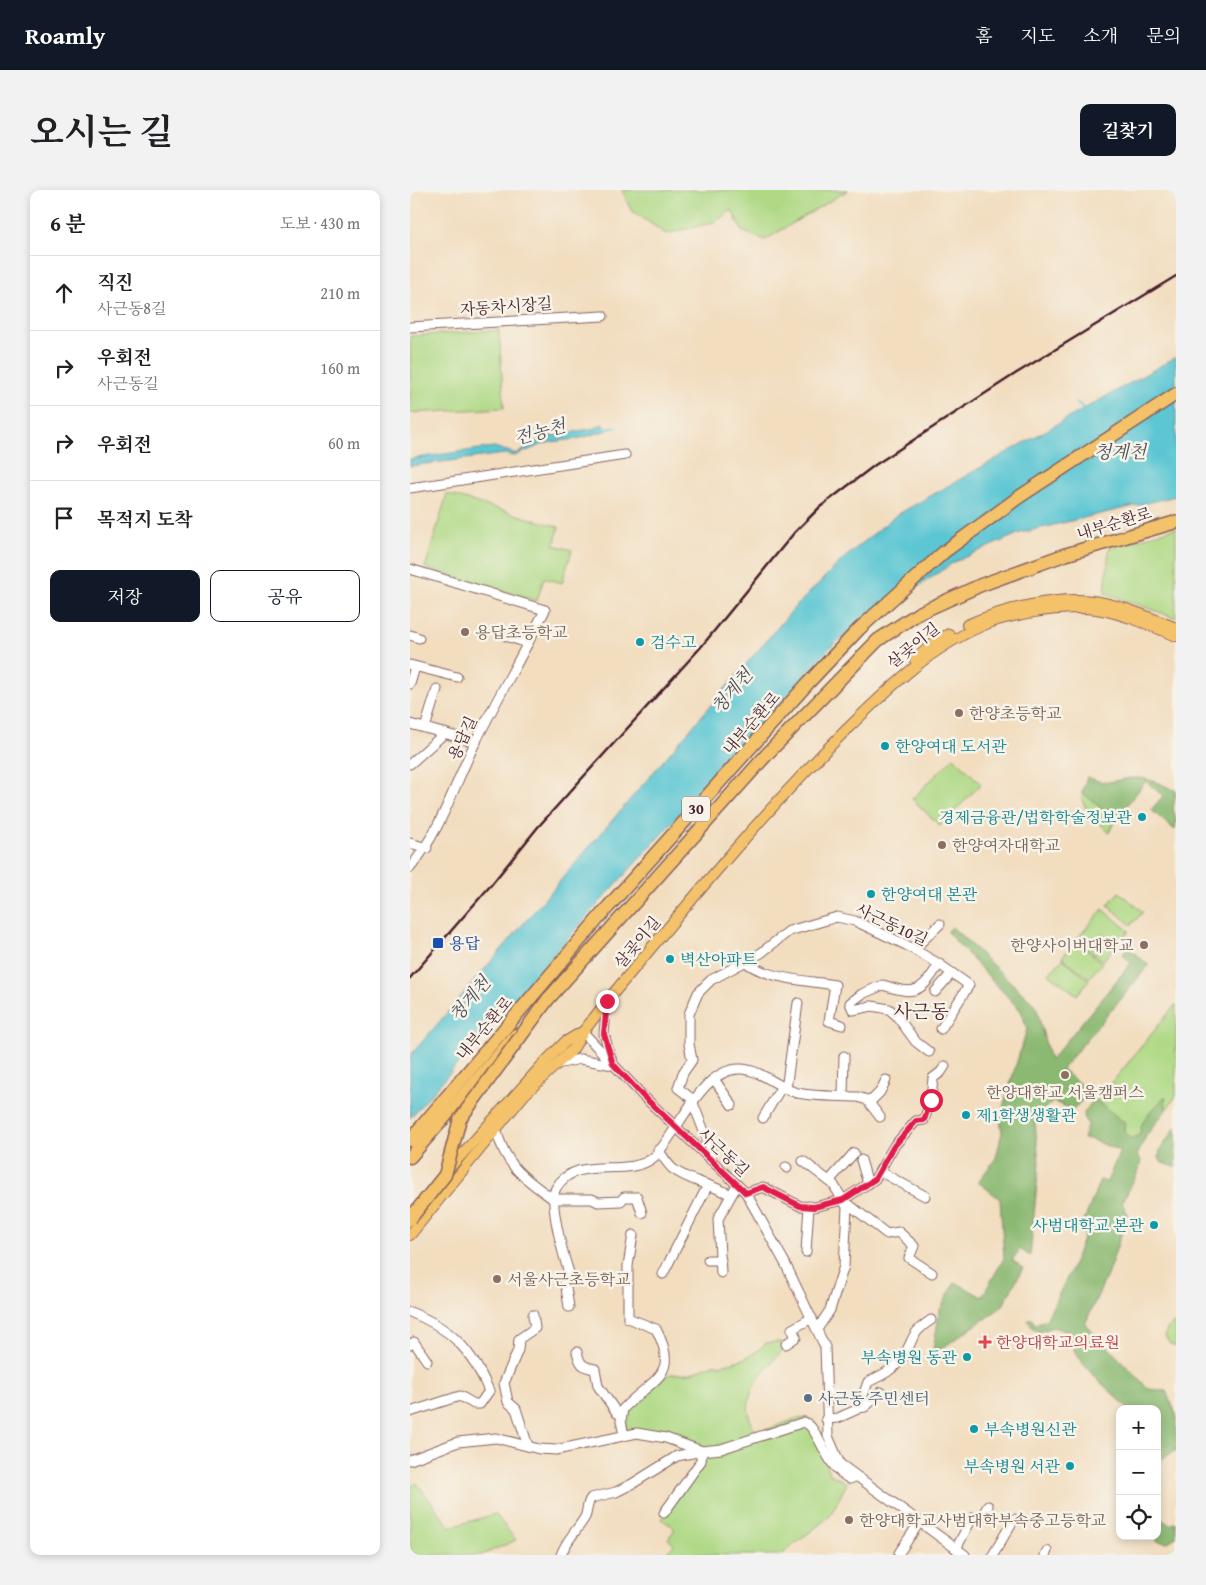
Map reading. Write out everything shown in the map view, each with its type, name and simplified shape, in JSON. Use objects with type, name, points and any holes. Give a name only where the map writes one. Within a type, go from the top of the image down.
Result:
[{"type":"highway","name":"내부순환로","points":[[410,1140],[608,907],[809,682],[859,629],[944,552],[1019,497],[1176,394]]},
{"type":"highway","name":"내부순환로","points":[[410,1157],[548,999],[769,752],[878,640],[919,613],[981,585],[1064,555],[1176,522]]},
{"type":"highway","points":[[414,1221],[446,1175],[460,1119],[548,999]]},
{"type":"highway","points":[[410,1135],[421,1127]]},
{"type":"main road","name":"살곶이길","points":[[794,783],[805,766],[818,752],[932,644],[954,631],[989,615],[1031,606],[1078,601],[1098,602],[1130,609],[1176,628]]},
{"type":"main road","name":"살곶이길","points":[[410,1234],[414,1221],[524,1095],[572,1049],[607,1001],[695,895],[794,783],[871,706],[936,650],[957,636],[991,622],[1032,613],[1078,608],[1097,609],[1128,616],[1176,636]]},
{"type":"main road","name":"살곶이길","points":[[410,1214],[518,1090],[564,1042],[583,1032]]},
{"type":"main road","points":[[410,1214],[417,1214],[414,1221]]},
{"type":"street","name":"자동차시장길","points":[[410,327],[603,316]]},
{"type":"street","points":[[410,488],[626,455]]},
{"type":"street","name":"용답길","points":[[410,569],[545,610],[476,742],[427,848],[410,868]]},
{"type":"street","points":[[506,636],[528,643]]},
{"type":"street","points":[[410,684],[412,666],[457,677]]},
{"type":"street","points":[[425,728],[437,689]]},
{"type":"street","points":[[410,724],[476,742]]},
{"type":"street","points":[[410,764],[444,733]]},
{"type":"street","points":[[410,843],[427,848]]},
{"type":"street","name":"사근동10길","points":[[711,1160],[712,1149],[691,1103],[691,1098],[678,1088],[683,1073],[692,1060],[689,1044],[689,1014],[698,993],[711,980],[772,946],[789,930],[837,917],[855,921],[914,949],[939,964],[969,985],[942,1029]]},
{"type":"street","points":[[914,949],[940,924]]},
{"type":"street","points":[[747,959],[760,971],[835,985],[830,1021],[842,1025]]},
{"type":"street","name":"사근동10길","points":[[929,1052],[916,1042],[896,1015],[888,1009],[872,1006],[853,1010],[850,1007],[850,1003],[873,988],[883,984],[908,993],[916,990],[932,975],[939,964]]},
{"type":"street","points":[[935,992],[951,974]]},
{"type":"street","points":[[557,1064],[580,1060],[613,1064],[604,1034],[607,1001]]},
{"type":"street","points":[[763,1118],[784,1088],[798,1003]]},
{"type":"street","name":"사근동길","points":[[583,1032],[676,1127],[746,1193],[818,1328],[825,1347],[828,1436],[834,1454],[840,1464],[965,1555]]},
{"type":"street","points":[[843,1096],[844,1056]]},
{"type":"street","points":[[746,1193],[763,1187],[800,1206],[843,1200],[868,1184],[881,1172],[884,1161],[894,1146],[916,1121],[924,1120],[931,1100],[932,1078],[941,1072],[945,1066]]},
{"type":"street","points":[[569,1307],[565,1281],[570,1273],[560,1244],[553,1199],[556,1189],[566,1177],[589,1168],[642,1163],[654,1156],[691,1103],[714,1079],[742,1068],[796,1093],[858,1097],[870,1102],[880,1117]]},
{"type":"street","points":[[714,1079],[732,1105]]},
{"type":"street","points":[[870,1102],[880,1092],[886,1080]]},
{"type":"street","points":[[496,1129],[508,1161],[524,1178],[553,1199],[592,1199],[598,1202],[621,1201],[624,1197],[637,1197],[642,1213]]},
{"type":"street","points":[[658,1150],[672,1168],[708,1186],[715,1186],[731,1195]]},
{"type":"street","points":[[829,1181],[854,1153]]},
{"type":"street","points":[[860,1160],[868,1184]]},
{"type":"street","points":[[803,1162],[829,1181],[847,1207],[844,1266],[830,1310],[818,1328]]},
{"type":"street","points":[[881,1172],[925,1196]]},
{"type":"street","points":[[721,1273],[718,1219],[737,1185]]},
{"type":"street","points":[[663,1274],[708,1186]]},
{"type":"street","points":[[843,1200],[887,1234],[899,1232],[914,1246],[908,1258],[932,1273]]},
{"type":"street","points":[[806,1252],[810,1206]]},
{"type":"street","points":[[624,1434],[621,1415],[623,1409],[662,1372],[667,1359],[662,1341],[656,1329],[628,1318],[628,1266],[633,1235]]},
{"type":"street","points":[[708,1260],[721,1260]]},
{"type":"street","points":[[410,1312],[428,1319],[453,1335],[469,1354],[483,1376],[489,1391]]},
{"type":"street","points":[[489,1391],[494,1392],[504,1384],[518,1350],[519,1339],[535,1328],[533,1315]]},
{"type":"street","points":[[786,1344],[796,1337],[792,1329],[812,1318]]},
{"type":"street","points":[[858,1408],[868,1382],[892,1369],[906,1352],[916,1329],[931,1320]]},
{"type":"street","points":[[410,1345],[414,1342],[427,1361]]},
{"type":"street","points":[[577,1352],[580,1364],[585,1368],[595,1369],[598,1386],[617,1414],[621,1415]]},
{"type":"street","points":[[504,1384],[508,1402],[516,1409],[528,1446]]},
{"type":"street","points":[[410,1412],[460,1396],[474,1404],[480,1404],[489,1391]]},
{"type":"street","points":[[826,1419],[838,1418],[858,1408],[865,1407],[881,1392]]},
{"type":"street","points":[[561,1555],[567,1539],[586,1516],[586,1504],[590,1498],[616,1492],[677,1456],[731,1448],[778,1429],[804,1422],[812,1427],[832,1464],[840,1474],[850,1479],[856,1477]]},
{"type":"street","points":[[410,1460],[458,1442],[496,1438],[528,1446],[558,1450],[624,1434],[657,1435],[702,1451]]},
{"type":"street","points":[[664,1513],[701,1461],[702,1451]]},
{"type":"street","points":[[956,1549],[972,1518],[982,1517],[988,1506]]},
{"type":"street","points":[[993,1555],[1014,1519]]},
{"type":"street","points":[[899,1553],[919,1522]]},
{"type":"green space","points":[[622,190],[848,190],[765,240],[742,231],[732,210],[715,222],[666,234],[631,210]]},
{"type":"green space","points":[[499,330],[504,408],[410,413],[410,336]]},
{"type":"green space","points":[[447,494],[559,527],[554,545],[572,550],[562,583],[544,578],[537,601],[425,568]]},
{"type":"green space","points":[[1176,528],[1176,618],[1105,593],[1109,548]]},
{"type":"green space","points":[[954,757],[981,784],[940,826],[912,799]]},
{"type":"green space","points":[[1087,777],[1101,782],[1134,778],[1144,779],[1176,791],[1173,809],[1176,819],[1175,830],[1151,810],[1163,796],[1146,781],[1115,820],[1082,792]]},
{"type":"green space","points":[[1082,792],[1115,820],[1109,833],[1086,808],[1083,803]]},
{"type":"green space","points":[[1119,892],[1143,912],[1131,925],[1108,905]]},
{"type":"green space","points":[[1103,909],[1129,931],[1117,946],[1100,933],[1115,946],[1103,961],[1076,940]]},
{"type":"green space","points":[[952,927],[1036,1006],[1050,1061],[1131,963],[1123,955],[1127,947],[1149,965],[1062,1069],[1090,1093],[1073,1109],[1053,1102],[1038,1114],[1035,1122],[1039,1163],[1030,1256],[1020,1249],[1012,1260],[1023,1268],[1002,1307],[932,1355],[940,1310],[955,1282],[982,1297],[1004,1258],[1000,1199],[978,1182],[996,1158],[1002,1133],[1000,1117],[1027,1029],[1021,1011],[947,932]]},
{"type":"green space","points":[[1076,941],[1102,963],[1089,978],[1062,957]]},
{"type":"green space","points":[[1063,959],[1089,980],[1077,995],[1049,974]]},
{"type":"green space","points":[[1176,1004],[1176,1096],[1166,1110],[1165,1097],[1140,1134],[1131,1139],[1124,1132],[1124,1123],[1097,1101]]},
{"type":"green space","points":[[1165,1096],[1166,1110],[1146,1136],[1137,1156],[1141,1160],[1139,1170],[1122,1203],[1128,1214],[1108,1273],[1085,1324],[1149,1389],[1166,1391],[1176,1414],[1176,1451],[1161,1459],[1161,1405],[1124,1405],[1084,1364],[1072,1344],[1069,1332],[1053,1327],[1039,1332],[1033,1329],[1028,1320],[1031,1318],[1035,1324],[1046,1320],[1072,1268],[1085,1234],[1080,1231],[1100,1180],[1107,1182],[1120,1151],[1090,1139],[1083,1139],[1088,1123],[1085,1121],[1084,1113],[1094,1099],[1125,1123],[1124,1130],[1127,1136],[1133,1139],[1140,1134],[1141,1125]]},
{"type":"green space","points":[[1176,1127],[1176,1167],[1162,1163],[1159,1158],[1160,1150]]},
{"type":"green space","points":[[1176,1322],[1176,1347],[1170,1344],[1165,1336],[1168,1327]]},
{"type":"green space","points":[[766,1343],[785,1343],[784,1349],[767,1367],[753,1388],[748,1410],[751,1421],[758,1433],[795,1419],[809,1418],[815,1423],[830,1474],[847,1483],[830,1516],[781,1555],[664,1555],[674,1545],[668,1539],[675,1529],[662,1519],[705,1462],[706,1448],[662,1433],[630,1431],[626,1429],[623,1413],[664,1377],[671,1374],[691,1373],[716,1363],[719,1365],[733,1362],[756,1352]]},
{"type":"green space","points":[[417,1483],[450,1527],[495,1514],[516,1540],[482,1555],[410,1555],[410,1487]]},
{"type":"green space","points":[[1161,1519],[1170,1525],[1176,1522],[1176,1537],[1167,1543],[1157,1541],[1161,1540]]},
{"type":"water","name":"청계천","points":[[1176,357],[1176,496],[1020,533],[954,562],[835,643],[600,902],[410,1118],[410,1056],[796,606],[842,560],[895,516]]},
{"type":"water","points":[[602,424],[608,430],[581,438],[546,443],[514,456],[504,454],[410,466],[410,459],[494,447],[517,454],[545,437],[596,428]]},
{"type":"pier","points":[[831,647],[833,649],[616,888]]},
{"type":"pier","points":[[563,947],[412,1120],[410,1120],[411,1118]]},
{"type":"waterway","name":"전농천","points":[[1077,403],[1085,410]]},
{"type":"waterway","name":"전농천","points":[[607,429],[617,427]]},
{"type":"railway","points":[[410,978],[491,885],[538,827],[701,647],[794,533],[820,507],[875,465],[1015,374],[1176,276]]},
{"type":"place","name":"용답초등학교","points":[[465,632]]},
{"type":"place","name":"검수고","points":[[640,642]]},
{"type":"place","name":"한양초등학교","points":[[959,713]]},
{"type":"place","name":"한양여대 도서관","points":[[885,746]]},
{"type":"place","name":"경제금융관/법학학술정보관","points":[[1142,817]]},
{"type":"place","name":"한양여자대학교","points":[[942,845]]},
{"type":"place","name":"한양여대 본관","points":[[871,894]]},
{"type":"place","name":"용답","points":[[438,943]]},
{"type":"place","name":"한양사이버대학교","points":[[1144,945]]},
{"type":"place","name":"벽산아파트","points":[[670,959]]},
{"type":"place","name":"한양대학교 서울캠퍼스","points":[[1065,1075]]},
{"type":"place","name":"제1학생생활관","points":[[966,1115]]},
{"type":"place","name":"사범대학교 본관","points":[[1154,1225]]},
{"type":"place","name":"서울사근초등학교","points":[[497,1279]]},
{"type":"place","name":"한양대학교의료원","points":[[985,1342]]},
{"type":"place","name":"부속병원 동관","points":[[967,1357]]},
{"type":"place","name":"사근동 주민센터","points":[[808,1398]]},
{"type":"place","name":"부속병원신관","points":[[974,1429]]},
{"type":"place","name":"부속병원 서관","points":[[1070,1466]]},
{"type":"place","name":"한양대학교사범대학부속중고등학교","points":[[849,1520]]},
{"type":"district","name":"사근동","points":[[921,1011]]},
{"type":"route","points":[[607,1001],[604,1034],[613,1064],[642,1095],[746,1193],[763,1187],[800,1206],[814,1207],[843,1200],[846,1196],[875,1179],[881,1172],[884,1161],[894,1146],[916,1121],[924,1120],[931,1100]]}]
